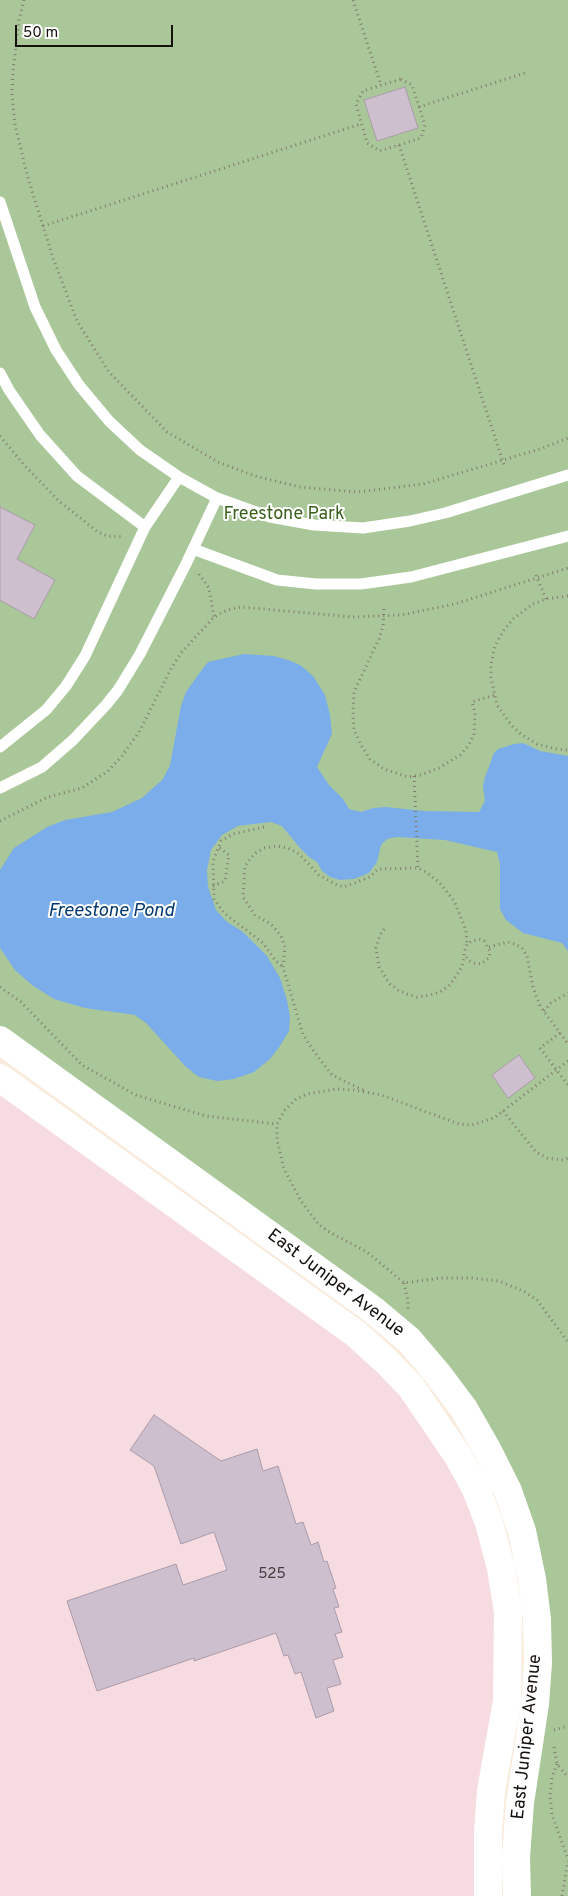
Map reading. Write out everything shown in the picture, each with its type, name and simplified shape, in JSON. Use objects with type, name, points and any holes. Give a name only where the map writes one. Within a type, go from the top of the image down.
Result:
[{"type":"street","name":"East Juniper Avenue","points":[[0,1040],[372,1309],[409,1340],[464,1409],[504,1483],[519,1523],[532,1579],[537,1619],[538,1672],[520,1803],[516,1856],[517,1896]]},
{"type":"street","name":"East Juniper Avenue","points":[[0,1078],[356,1334],[411,1387],[458,1456],[476,1489],[490,1523],[501,1568],[508,1612],[507,1700],[491,1791],[488,1833],[488,1896]]},
{"type":"lane","points":[[0,202],[35,307],[45,330],[67,368],[93,403],[124,436],[157,463],[217,498],[270,517],[314,525],[363,528],[446,513],[568,475]]},
{"type":"lane","points":[[0,373],[9,390],[40,435],[77,476],[145,527]]},
{"type":"lane","points":[[0,747],[46,710],[66,686],[85,656],[145,527],[179,477]]},
{"type":"lane","points":[[0,788],[42,768],[73,740],[106,705],[129,673],[186,564],[217,498]]},
{"type":"lane","points":[[193,549],[276,580],[316,584],[361,584],[411,578],[568,536]]},
{"type":"path","points":[[24,0],[18,20],[12,94],[15,125],[20,148],[42,226],[77,321],[109,372],[167,432],[218,462],[255,476],[300,487],[357,492],[423,484],[540,449],[568,438]]},
{"type":"path","points":[[353,0],[381,85]]},
{"type":"path","points":[[420,107],[528,72]]},
{"type":"path","points":[[401,79],[412,85],[425,126],[421,138],[380,151],[367,143],[356,104],[363,91],[381,85],[401,79]]},
{"type":"path","points":[[42,226],[361,124]]},
{"type":"path","points":[[399,145],[505,468]]},
{"type":"path","points":[[0,436],[41,484],[60,502],[98,532],[107,536],[139,539]]},
{"type":"path","points":[[186,564],[198,572],[206,582],[212,597],[214,617]]},
{"type":"path","points":[[0,821],[48,797],[82,788],[108,771],[122,756],[139,732],[172,667],[181,654],[214,617],[226,610],[241,607],[344,616],[424,612],[568,568]]},
{"type":"path","points":[[537,576],[546,599]]},
{"type":"path","points":[[568,596],[546,599],[533,604],[521,612],[503,631],[491,664],[494,694],[504,717],[522,735],[537,744],[568,750]]},
{"type":"path","points":[[384,609],[379,639],[354,692],[352,712],[354,730],[370,759],[384,769],[397,774],[414,776],[439,768],[450,762],[464,750],[474,735],[475,713],[472,702],[494,694]]},
{"type":"path","points":[[414,776],[418,868]]},
{"type":"path","points":[[264,827],[233,834],[221,841],[212,861],[214,899],[224,914],[263,943],[275,960],[283,967]]},
{"type":"path","points":[[368,1093],[332,1075],[303,1034],[283,967],[285,947],[282,936],[271,924],[255,915],[243,897],[245,866],[254,854],[264,848],[277,846],[288,848],[299,854],[319,874],[344,887],[370,877],[378,869],[418,868],[440,883],[454,901],[466,930],[467,944],[462,968],[450,985],[440,992],[418,997],[398,990],[390,984],[379,967],[376,948],[380,935],[384,930]]},
{"type":"path","points":[[213,886],[225,881],[229,855],[218,847]]},
{"type":"path","points":[[465,954],[472,964],[481,964],[489,958],[489,947],[484,941],[479,939],[467,944]]},
{"type":"path","points":[[489,947],[508,942],[522,948],[527,956],[533,987],[544,1011],[568,1044]]},
{"type":"path","points":[[0,987],[21,1002],[82,1065],[136,1095],[206,1116],[277,1124]]},
{"type":"path","points":[[544,1011],[551,1003],[568,993]]},
{"type":"path","points":[[560,1033],[540,1048],[568,1085]]},
{"type":"path","points":[[407,1318],[408,1301],[404,1283],[385,1269],[375,1258],[331,1233],[311,1215],[284,1169],[276,1140],[277,1124],[289,1105],[307,1094],[336,1089],[381,1095],[459,1124],[472,1125],[485,1122],[503,1111],[568,1062]]},
{"type":"path","points":[[503,1111],[536,1152],[547,1158],[563,1160],[568,1158]]},
{"type":"path","points":[[404,1283],[455,1278],[499,1281],[525,1292],[537,1300],[568,1342]]},
{"type":"path","points":[[552,1730],[568,1726]]},
{"type":"path","points":[[562,1896],[568,1860],[552,1814],[550,1796],[552,1777],[557,1764],[568,1777]]},
{"type":"shaded area","points":[[0,1091],[346,1341],[389,1379],[451,1468],[473,1514],[495,1591],[499,1659],[478,1896],[0,1896]]},
{"type":"green space","name":"Freestone Park","points":[[0,0],[568,0],[568,1896],[528,1896],[527,1879],[548,1622],[470,1402],[0,1029]]},
{"type":"water","name":"Freestone Pond","points":[[244,654],[274,656],[288,660],[300,665],[313,676],[325,695],[332,734],[317,767],[349,809],[361,812],[373,808],[386,807],[424,811],[479,812],[485,801],[483,786],[485,777],[494,753],[498,749],[523,743],[540,751],[568,756],[568,951],[562,943],[523,933],[506,920],[500,909],[500,864],[497,852],[445,840],[397,837],[387,839],[381,845],[377,862],[369,873],[354,879],[340,880],[330,877],[322,871],[317,862],[300,848],[282,826],[271,822],[238,826],[222,835],[211,850],[207,870],[208,887],[216,910],[226,921],[243,932],[267,956],[280,978],[287,1000],[290,1017],[289,1031],[270,1059],[254,1072],[234,1079],[217,1081],[199,1077],[186,1067],[146,1023],[135,1015],[85,1008],[54,999],[32,985],[15,970],[0,948],[0,870],[14,848],[47,827],[65,820],[112,812],[142,798],[163,779],[170,765],[181,706],[186,692],[198,675],[208,662]]},
{"type":"building","points":[[405,87],[418,128],[377,141],[364,100]]},
{"type":"building","points":[[0,507],[35,525],[17,559],[55,580],[34,619],[0,600]]},
{"type":"building","points":[[519,1055],[535,1078],[508,1098],[492,1075]]},
{"type":"building","points":[[154,1415],[221,1461],[257,1449],[263,1471],[278,1466],[296,1524],[303,1522],[311,1545],[318,1542],[324,1562],[327,1561],[336,1588],[333,1589],[339,1607],[334,1608],[342,1632],[335,1634],[343,1657],[333,1660],[341,1684],[327,1688],[334,1711],[316,1718],[301,1672],[295,1674],[288,1655],[284,1656],[276,1633],[97,1691],[67,1601],[176,1564],[183,1585],[227,1570],[214,1532],[181,1544],[154,1466],[130,1450]]}]
